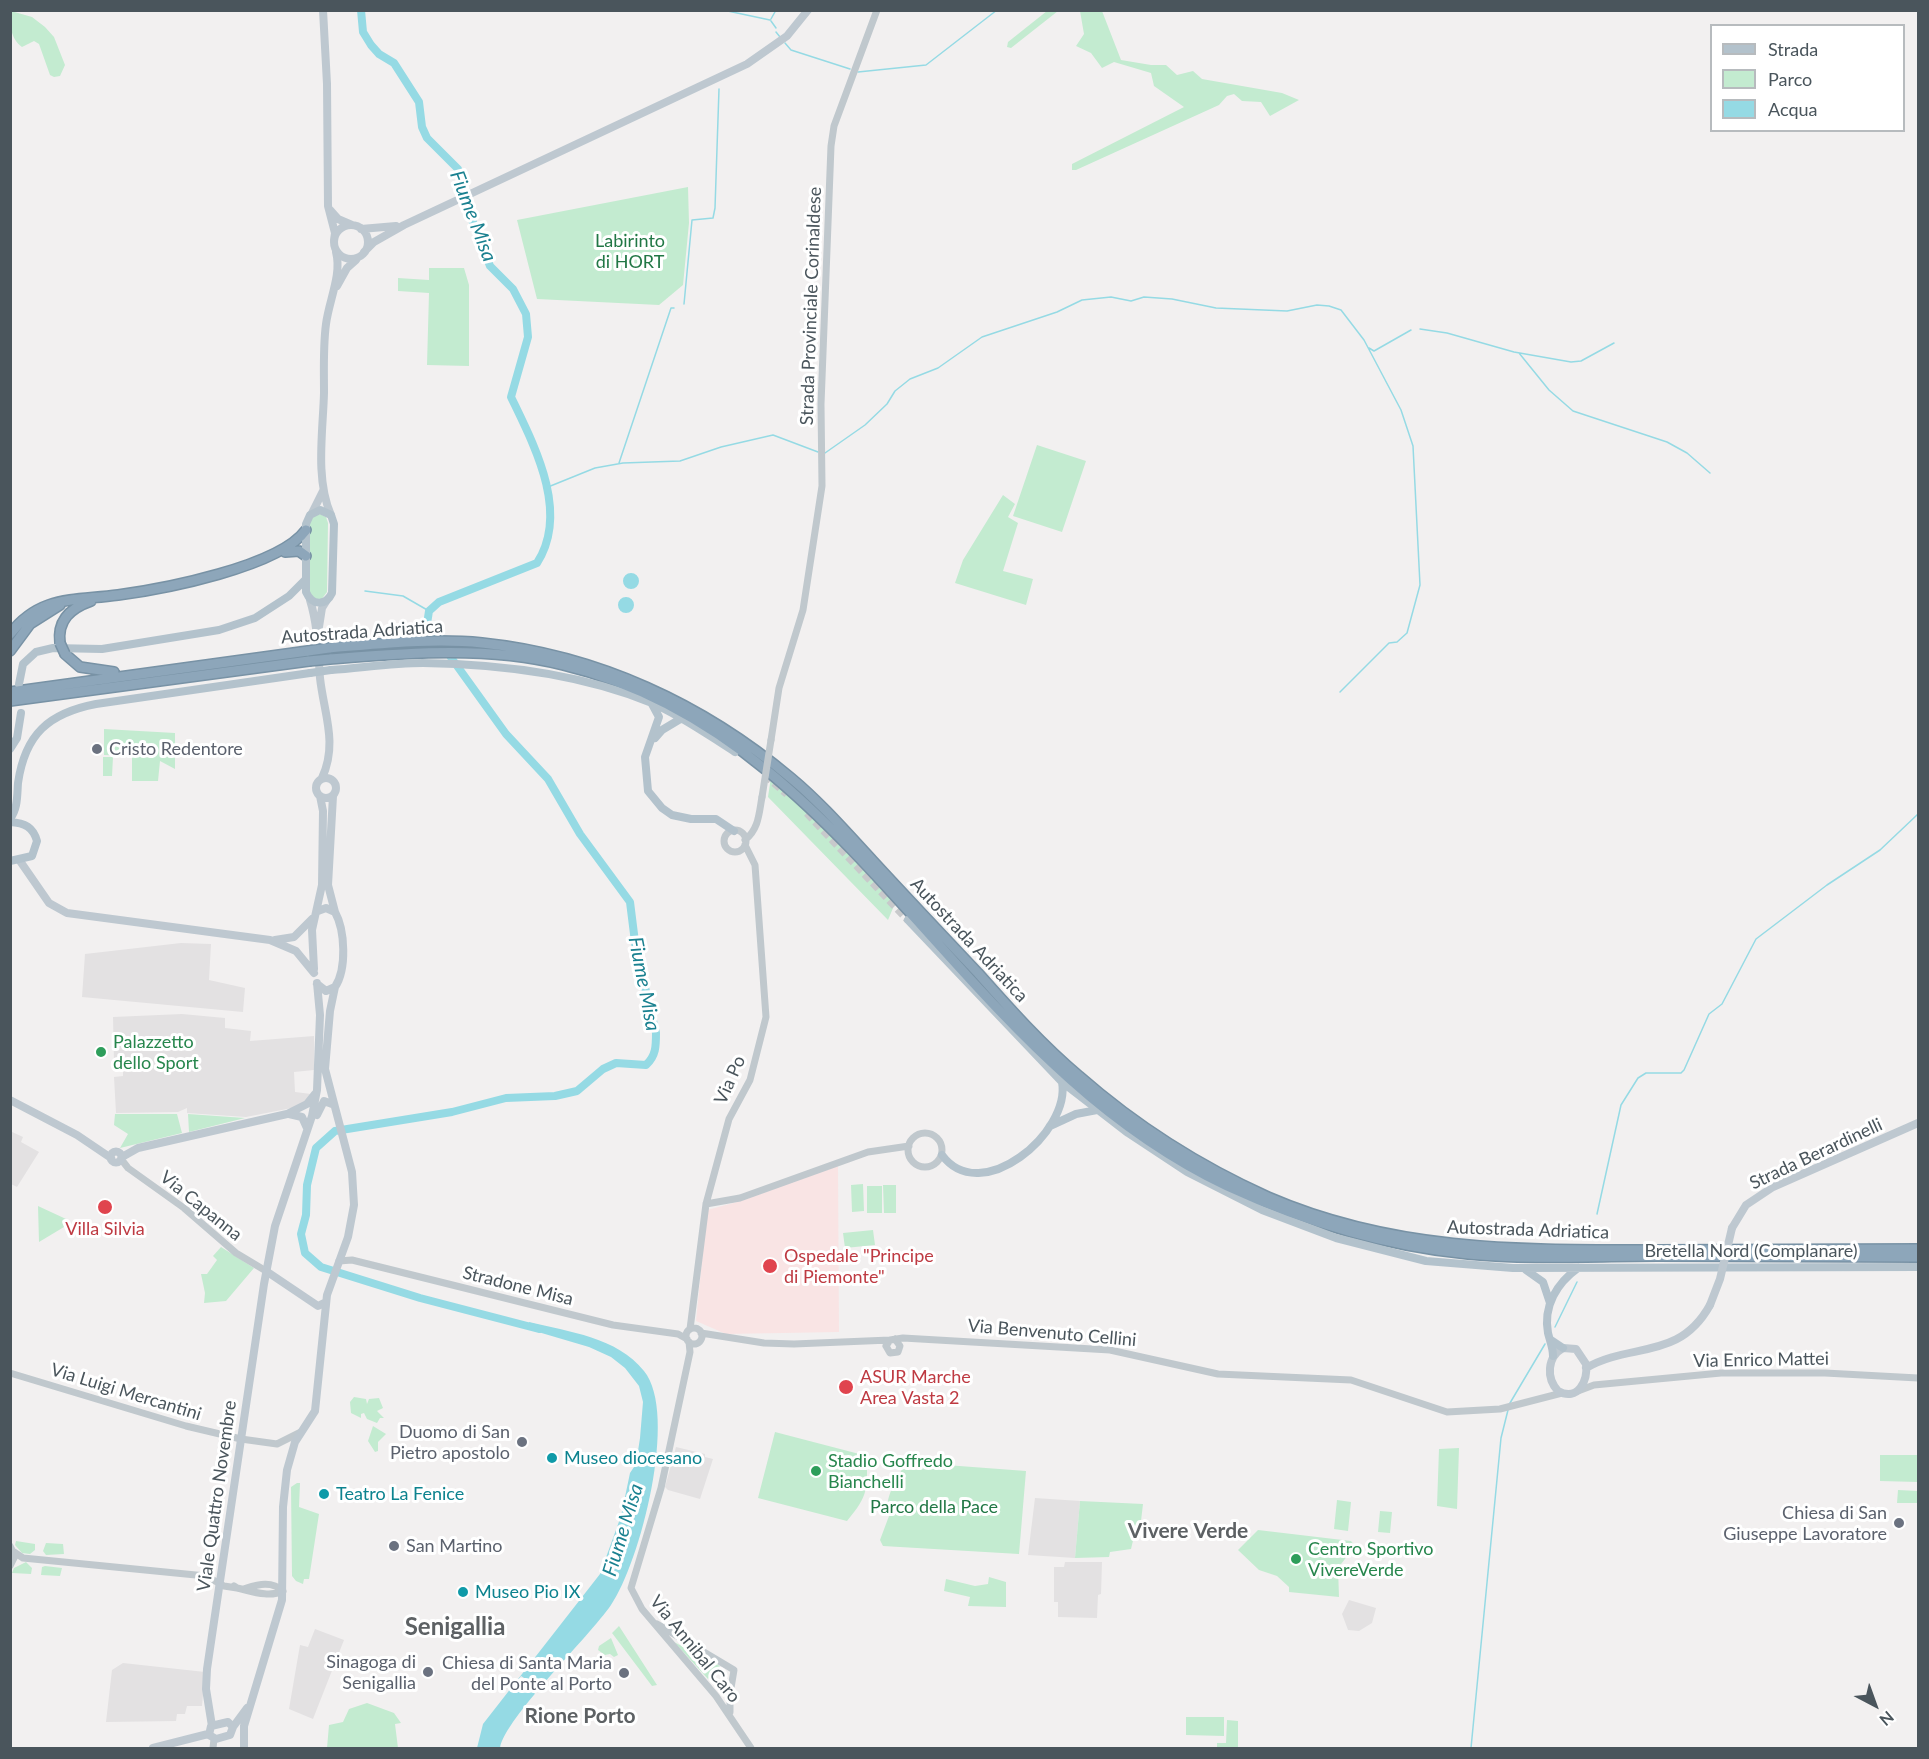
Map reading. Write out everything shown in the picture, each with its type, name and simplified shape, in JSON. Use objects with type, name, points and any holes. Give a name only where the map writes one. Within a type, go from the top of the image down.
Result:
[{"type":"highway","points":[[274,555],[299,540],[306,530]]},
{"type":"highway","points":[[10,634],[23,620],[48,603],[128,594],[240,569],[292,550],[306,556]]},
{"type":"highway","points":[[105,596],[70,611],[62,625],[60,643],[64,654],[70,661],[91,670],[131,674]]},
{"type":"highway","points":[[10,651],[36,619],[71,600]]},
{"type":"highway","name":"Autostrada Adriatica","points":[[10,692],[329,648],[410,642],[480,643],[568,659],[632,680],[692,709],[753,748],[794,780],[822,807],[1033,1034],[1118,1109],[1194,1161],[1307,1212],[1373,1231],[1469,1247],[1575,1254]]},
{"type":"highway","name":"Autostrada Adriatica","points":[[10,701],[330,659],[415,652],[530,658],[598,675],[688,715],[748,753],[816,813],[1028,1039],[1071,1080],[1113,1115],[1192,1168],[1265,1203],[1370,1237],[1468,1254],[1918,1257]]},
{"type":"highway","name":"Autostrada Adriatica","points":[[1588,1254],[1918,1249]]},
{"type":"main road","points":[[318,634],[322,608],[332,590],[334,524],[323,489],[328,313],[338,272],[335,234],[328,206],[327,84],[323,10]]},
{"type":"main road","points":[[328,313],[344,273],[374,242],[427,214],[747,64],[787,36],[808,10]]},
{"type":"main road","points":[[328,206],[338,219],[358,227],[367,237],[362,255]]},
{"type":"main road","points":[[334,240],[342,228],[383,229],[404,225]]},
{"type":"main road","points":[[336,252],[344,258],[362,255]]},
{"type":"main road","points":[[301,1149],[317,1090],[320,1015],[312,956],[315,915],[322,885],[323,811],[320,796],[315,787],[322,778],[328,763],[331,732],[322,689],[318,634],[306,580],[307,521],[323,489]]},
{"type":"main road","points":[[312,513],[323,511],[331,515]]},
{"type":"main road","points":[[20,684],[23,664],[36,652],[102,649],[219,630],[255,618],[289,596],[306,580]]},
{"type":"main road","points":[[289,596],[308,597],[319,603],[327,600]]},
{"type":"main road","points":[[30,874],[32,856],[37,842],[30,827],[10,820],[17,804],[21,765],[28,746],[37,732],[63,713],[96,704],[331,670],[420,663],[491,667],[562,676],[652,703],[682,718],[744,758]]},
{"type":"main road","points":[[652,703],[659,717]]},
{"type":"main road","points":[[669,711],[659,717],[645,757],[648,790],[662,808],[681,818],[719,820],[738,837]]},
{"type":"main road","points":[[669,711],[670,724]]},
{"type":"main road","points":[[10,749],[17,738],[21,713]]},
{"type":"main road","points":[[650,746],[670,724],[682,718]]},
{"type":"main road","points":[[243,1748],[246,1718],[275,1626],[283,1591],[284,1485],[290,1454],[302,1431],[313,1417],[326,1302],[343,1250],[354,1205],[352,1172],[325,1069],[327,1027],[340,974],[342,949],[328,885],[333,796],[336,788],[328,763]]},
{"type":"main road","points":[[322,778],[332,779]]},
{"type":"main road","points":[[320,796],[326,798],[333,796]]},
{"type":"main road","points":[[17,804],[24,823]]},
{"type":"main road","points":[[15,861],[32,856]]},
{"type":"main road","points":[[15,861],[30,874],[48,903],[67,913],[270,940],[294,937],[315,915],[326,908],[335,912]]},
{"type":"main road","name":"Bretella Nord (Complanare)","points":[[908,920],[1062,1082],[1081,1098],[1187,1172],[1262,1210],[1326,1234],[1426,1261],[1524,1268],[1918,1267]]},
{"type":"main road","points":[[270,940],[296,951],[314,973]]},
{"type":"main road","points":[[317,983],[326,991],[335,987]]},
{"type":"main road","points":[[940,1159],[975,1173],[1001,1169],[1026,1151],[1050,1126],[1062,1101],[1062,1082]]},
{"type":"main road","points":[[10,1100],[100,1150],[117,1156],[138,1148],[287,1114],[307,1104],[317,1090]]},
{"type":"main road","points":[[1062,1101],[1070,1097],[1081,1098],[1076,1114]]},
{"type":"main road","points":[[301,1149],[320,1104],[328,1101],[333,1106]]},
{"type":"main road","points":[[1050,1126],[1076,1114],[1097,1110]]},
{"type":"main road","points":[[287,1114],[303,1117],[307,1131]]},
{"type":"main road","name":"Strada Berardinelli","points":[[1586,1372],[1600,1361],[1643,1352],[1682,1337],[1695,1326],[1710,1305],[1720,1279],[1732,1228],[1746,1205],[1773,1187],[1918,1123]]},
{"type":"main road","name":"Viale Quattro Novembre","points":[[212,1725],[206,1689],[219,1583],[266,1271],[275,1226],[301,1149]]},
{"type":"main road","points":[[1524,1268],[1543,1282],[1550,1303],[1548,1331],[1553,1356],[1550,1372],[1553,1385],[1562,1393],[1571,1394],[1578,1391],[1586,1372],[1582,1355]]},
{"type":"main road","points":[[1550,1303],[1561,1283],[1579,1268]]},
{"type":"main road","points":[[1543,1282],[1551,1269],[1558,1275],[1561,1283]]},
{"type":"main road","points":[[266,1271],[318,1306],[326,1302]]},
{"type":"main road","points":[[1551,1340],[1563,1348],[1576,1349],[1582,1355],[1600,1361]]},
{"type":"main road","points":[[1553,1356],[1563,1348]]},
{"type":"main road","points":[[225,1736],[233,1729],[250,1704]]},
{"type":"main road","points":[[211,1736],[212,1725],[226,1722],[233,1729],[243,1748]]},
{"type":"main road","points":[[153,1749],[211,1736],[225,1736],[243,1748]]},
{"type":"street","name":"Strada Provinciale Corinaldese","points":[[738,837],[755,829],[779,688],[803,610],[822,486],[821,404],[831,146],[834,126],[877,10]]},
{"type":"street","points":[[738,852],[738,837],[724,843],[727,849],[738,852],[751,855]]},
{"type":"street","name":"Via Po","points":[[694,1336],[695,1272],[706,1204],[729,1119],[750,1080],[766,1017],[756,873],[751,855],[738,837]]},
{"type":"street","points":[[929,1134],[940,1141],[940,1159],[929,1167],[920,1167],[912,1162],[908,1150],[916,1136],[929,1134]]},
{"type":"street","points":[[706,1204],[740,1198],[868,1152],[888,1147],[908,1150]]},
{"type":"street","name":"Via Capanna","points":[[117,1156],[128,1168],[184,1208],[236,1253],[266,1271]]},
{"type":"street","points":[[343,1250],[352,1260]]},
{"type":"street","name":"Stradone Misa","points":[[339,1261],[352,1260],[613,1326],[694,1336]]},
{"type":"street","name":"Via Benvenuto Cellini","points":[[694,1336],[794,1344],[893,1342],[908,1339],[997,1342],[1110,1350],[1218,1374],[1351,1380],[1447,1412],[1515,1407],[1562,1393]]},
{"type":"street","name":"Via Annibal Caro","points":[[694,1336],[661,1488],[632,1579],[635,1599],[716,1696],[751,1749]]},
{"type":"street","name":"Via Luigi Mercantini","points":[[10,1372],[186,1426],[241,1439],[277,1444],[302,1431]]},
{"type":"street","points":[[1586,1372],[1603,1384]]},
{"type":"street","name":"Via Enrico Mattei","points":[[1578,1391],[1603,1384],[1721,1373],[1825,1373],[1918,1378]]},
{"type":"street","points":[[1545,1398],[1553,1385]]},
{"type":"street","points":[[12,1549],[12,1564],[23,1558],[38,1559],[206,1576],[219,1583],[273,1595],[283,1591]]},
{"type":"street","points":[[12,1549],[23,1558]]},
{"type":"street","points":[[652,1621],[734,1670],[730,1694],[730,1715]]},
{"type":"street","points":[[671,1644],[672,1638],[679,1637]]},
{"type":"street","points":[[716,1696],[730,1694]]},
{"type":"street","points":[[211,1736],[213,1749]]},
{"type":"shaded area","points":[[181,943],[211,944],[209,980],[245,988],[243,1012],[82,997],[85,954]]},
{"type":"shaded area","points":[[182,1014],[225,1018],[225,1028],[251,1031],[250,1041],[314,1036],[314,1070],[294,1072],[295,1092],[311,1094],[297,1107],[246,1117],[187,1113],[187,1108],[178,1112],[116,1113],[114,1077],[123,1076],[123,1063],[114,1062],[113,1017]]},
{"type":"shaded area","points":[[10,1131],[23,1137],[21,1142],[39,1152],[17,1187],[11,1184]]},
{"type":"shaded area","name":"Ospedale \"Principe di Piemonte\"","points":[[838,1166],[839,1332],[726,1334],[696,1321],[707,1210],[741,1201]]},
{"type":"shaded area","points":[[676,1447],[705,1454],[705,1457],[713,1459],[700,1499],[668,1490],[665,1487]]},
{"type":"shaded area","points":[[1035,1498],[1080,1501],[1075,1558],[1028,1555]]},
{"type":"shaded area","points":[[1065,1562],[1102,1562],[1101,1594],[1098,1595],[1097,1618],[1058,1617],[1058,1602],[1054,1602],[1054,1567],[1064,1567]]},
{"type":"shaded area","points":[[1349,1600],[1376,1608],[1372,1623],[1359,1631],[1348,1630],[1342,1614]]},
{"type":"shaded area","points":[[315,1629],[344,1640],[313,1719],[289,1709],[300,1645],[308,1647]]},
{"type":"shaded area","points":[[123,1663],[205,1672],[202,1706],[187,1706],[185,1714],[177,1714],[176,1721],[106,1722],[112,1670]]},
{"type":"green space","points":[[11,11],[32,17],[54,37],[65,65],[60,76],[50,75],[39,44],[34,41],[22,47],[15,40],[11,26]]},
{"type":"green space","points":[[1047,11],[1058,11],[1011,48],[1007,47],[1008,42]]},
{"type":"green space","points":[[1080,11],[1102,11],[1121,60],[1166,65],[1177,75],[1193,71],[1202,79],[1282,93],[1299,100],[1270,116],[1261,102],[1242,101],[1234,94],[1227,96],[1219,105],[1072,170],[1072,164],[1184,107],[1154,86],[1151,73],[1114,62],[1102,68],[1091,53],[1076,46],[1084,34]]},
{"type":"green space","name":"Labirinto di HORT","points":[[688,187],[689,223],[683,285],[659,305],[537,299],[517,220]]},
{"type":"green space","points":[[429,268],[464,268],[469,285],[469,366],[427,365],[429,293],[398,291],[398,278],[429,280]]},
{"type":"green space","points":[[1037,445],[1086,461],[1062,532],[1013,516]]},
{"type":"green space","points":[[1003,495],[1015,504],[1008,517],[1018,523],[1003,571],[1033,579],[1026,605],[955,583],[963,560]]},
{"type":"green space","points":[[320,514],[326,517],[328,523],[327,592],[321,600],[309,597],[308,525],[311,517]]},
{"type":"green space","points":[[104,729],[175,733],[175,769],[160,761],[158,781],[132,781],[132,756],[104,755]]},
{"type":"green space","points":[[103,757],[113,757],[112,776],[103,776]]},
{"type":"green space","points":[[771,777],[805,806],[896,901],[888,920],[768,797]]},
{"type":"green space","points":[[115,1114],[177,1114],[182,1133],[120,1148],[128,1134],[114,1125]]},
{"type":"green space","points":[[188,1114],[245,1118],[189,1132]]},
{"type":"green space","points":[[863,1184],[864,1211],[852,1212],[851,1185]]},
{"type":"green space","points":[[883,1185],[896,1185],[896,1213],[884,1213]]},
{"type":"green space","points":[[867,1186],[882,1186],[882,1213],[867,1213]]},
{"type":"green space","points":[[38,1206],[66,1219],[64,1227],[39,1242]]},
{"type":"green space","points":[[873,1230],[875,1245],[845,1248],[843,1233]]},
{"type":"green space","points":[[221,1247],[254,1268],[226,1301],[204,1303],[205,1293],[201,1274],[207,1274],[217,1260],[213,1256]]},
{"type":"green space","points":[[354,1397],[366,1399],[367,1404],[369,1399],[379,1398],[383,1408],[377,1411],[384,1418],[380,1418],[377,1423],[367,1419],[364,1413],[361,1414],[361,1418],[351,1413],[350,1402]]},
{"type":"green space","points":[[373,1426],[386,1434],[378,1442],[378,1451],[375,1452],[368,1441]]},
{"type":"green space","name":"Stadio Goffredo Bianchelli","points":[[775,1432],[867,1456],[867,1476],[863,1498],[847,1521],[758,1498]]},
{"type":"green space","points":[[1459,1448],[1457,1509],[1437,1506],[1439,1449]]},
{"type":"green space","points":[[1880,1455],[1918,1455],[1918,1482],[1880,1481]]},
{"type":"green space","name":"Parco della Pace","points":[[906,1462],[1026,1471],[1019,1554],[883,1546],[880,1540],[889,1516],[887,1509],[889,1495]]},
{"type":"green space","points":[[300,1483],[299,1507],[319,1514],[309,1579],[304,1579],[303,1584],[292,1576],[291,1487]]},
{"type":"green space","points":[[1898,1490],[1918,1491],[1917,1503],[1897,1503]]},
{"type":"green space","points":[[1337,1500],[1351,1502],[1348,1531],[1334,1529]]},
{"type":"green space","points":[[1080,1501],[1143,1504],[1141,1521],[1137,1524],[1131,1549],[1110,1552],[1109,1557],[1075,1558]]},
{"type":"green space","points":[[1380,1511],[1392,1512],[1390,1533],[1378,1532]]},
{"type":"green space","name":"Centro Sportivo VivereVerde","points":[[1258,1530],[1351,1541],[1355,1546],[1338,1568],[1339,1597],[1289,1592],[1289,1587],[1277,1576],[1259,1570],[1238,1550]]},
{"type":"green space","points":[[16,1541],[35,1544],[35,1550],[30,1554],[22,1553],[15,1545]]},
{"type":"green space","points":[[46,1543],[63,1544],[64,1554],[46,1555],[43,1551]]},
{"type":"green space","points":[[26,1562],[32,1568],[31,1574],[12,1573],[14,1568]]},
{"type":"green space","points":[[42,1567],[62,1568],[60,1576],[41,1575]]},
{"type":"green space","points":[[989,1577],[1006,1582],[1006,1607],[968,1606],[970,1597],[944,1591],[946,1579],[975,1586],[988,1584]]},
{"type":"green space","points":[[619,1626],[657,1685],[652,1686],[612,1633]]},
{"type":"green space","points":[[611,1638],[618,1655],[614,1657],[598,1650],[599,1646]]},
{"type":"green space","points":[[674,1642],[720,1666],[708,1679]]},
{"type":"green space","points":[[367,1703],[394,1713],[401,1723],[395,1724],[398,1748],[327,1748],[329,1725],[343,1722],[349,1709]]},
{"type":"green space","points":[[1186,1717],[1224,1717],[1224,1736],[1186,1735]]},
{"type":"green space","points":[[1227,1720],[1238,1721],[1238,1748],[1217,1748],[1217,1743],[1226,1743]]},
{"type":"water","points":[[628,573],[634,573],[639,581],[637,587],[628,589],[623,584],[623,578]]},
{"type":"water","points":[[623,597],[629,597],[634,605],[632,611],[623,613],[618,608],[618,602]]},
{"type":"water","points":[[529,1322],[606,1343],[620,1350],[644,1371],[654,1392],[658,1420],[657,1453],[652,1488],[643,1524],[622,1585],[611,1605],[516,1718],[500,1748],[477,1748],[483,1724],[600,1574],[621,1516],[630,1473],[636,1464],[640,1438],[643,1402],[639,1386],[625,1368],[611,1357],[589,1347],[528,1329]]},
{"type":"pier","points":[[521,1676],[541,1689],[537,1695],[517,1682]]},
{"type":"waterway","name":"Fiume Misa","points":[[361,10],[363,32],[371,45],[379,54],[394,63],[419,102],[422,127],[427,138],[458,169],[469,212],[490,266],[513,289],[526,314],[528,337],[511,397],[538,457],[549,501],[550,522],[546,543],[537,563],[439,602],[429,611],[427,624],[506,734],[548,779],[580,834],[630,902],[636,950],[656,1033],[656,1042],[654,1054],[646,1065],[616,1063],[603,1069],[577,1091],[555,1096],[506,1098],[452,1112],[335,1131],[316,1148],[307,1185],[306,1215],[301,1234],[305,1253],[321,1267],[420,1298],[539,1329]]},
{"type":"waterway","points":[[723,10],[770,20]]},
{"type":"waterway","points":[[771,19],[776,10]]},
{"type":"waterway","points":[[858,72],[926,65],[997,10]]},
{"type":"waterway","points":[[771,21],[776,28]]},
{"type":"waterway","points":[[776,32],[780,37]]},
{"type":"waterway","points":[[785,43],[791,50],[850,69]]},
{"type":"waterway","points":[[684,304],[692,220],[713,218],[715,208],[719,89]]},
{"type":"waterway","points":[[825,453],[865,425],[887,404],[895,391],[910,379],[938,368],[982,337],[1057,312],[1082,300],[1111,297],[1131,301],[1144,297],[1172,299],[1216,308],[1287,311],[1317,305],[1341,310],[1364,340],[1401,410],[1413,446],[1420,585],[1407,633],[1397,642],[1389,643],[1340,692]]},
{"type":"waterway","points":[[619,463],[671,308],[674,308]]},
{"type":"waterway","points":[[1420,329],[1447,333],[1514,352],[1571,362],[1581,361],[1614,343]]},
{"type":"waterway","points":[[1369,348],[1374,351],[1411,330]]},
{"type":"waterway","points":[[1519,353],[1549,390],[1573,411],[1667,442],[1687,453],[1710,473]]},
{"type":"waterway","points":[[548,487],[595,468],[623,463],[680,461],[721,447],[773,435],[818,452]]},
{"type":"waterway","points":[[365,591],[403,596],[429,611]]},
{"type":"waterway","points":[[1597,1214],[1621,1105],[1638,1078],[1646,1073],[1681,1073],[1709,1014],[1722,1004],[1756,939],[1827,885],[1880,850],[1918,814]]},
{"type":"waterway","points":[[1555,1327],[1577,1282]]},
{"type":"waterway","points":[[1510,1403],[1545,1344]]},
{"type":"waterway","points":[[1471,1748],[1501,1438],[1508,1410]]},
{"type":"tunnel","points":[[765,775],[787,794]]},
{"type":"tunnel","points":[[807,813],[908,920]]},
{"type":"place","name":"Cristo Redentore","points":[[97,749]]},
{"type":"place","name":"Palazzetto dello Sport","points":[[101,1052]]},
{"type":"place","name":"Villa Silvia","points":[[105,1207]]},
{"type":"place","name":"Ospedale \"Principe di Piemonte\"","points":[[770,1266]]},
{"type":"place","name":"ASUR Marche Area Vasta 2","points":[[846,1387]]},
{"type":"place","name":"Duomo di San Pietro apostolo","points":[[522,1442]]},
{"type":"place","name":"Museo diocesano","points":[[552,1458]]},
{"type":"place","name":"Stadio Goffredo Bianchelli","points":[[816,1471]]},
{"type":"place","name":"Teatro La Fenice","points":[[324,1494]]},
{"type":"place","name":"Chiesa di San Giuseppe Lavoratore","points":[[1899,1523]]},
{"type":"place","name":"San Martino","points":[[394,1546]]},
{"type":"place","name":"Centro Sportivo VivereVerde","points":[[1296,1559]]},
{"type":"place","name":"Museo Pio IX","points":[[463,1592]]},
{"type":"place","name":"Sinagoga di Senigallia","points":[[428,1672]]},
{"type":"place","name":"Chiesa di Santa Maria del Ponte al Porto","points":[[624,1673]]},
{"type":"district","name":"Vivere Verde","points":[[1188,1531]]},
{"type":"district","name":"Senigallia","points":[[455,1627]]},
{"type":"district","name":"Rione Porto","points":[[580,1716]]}]
